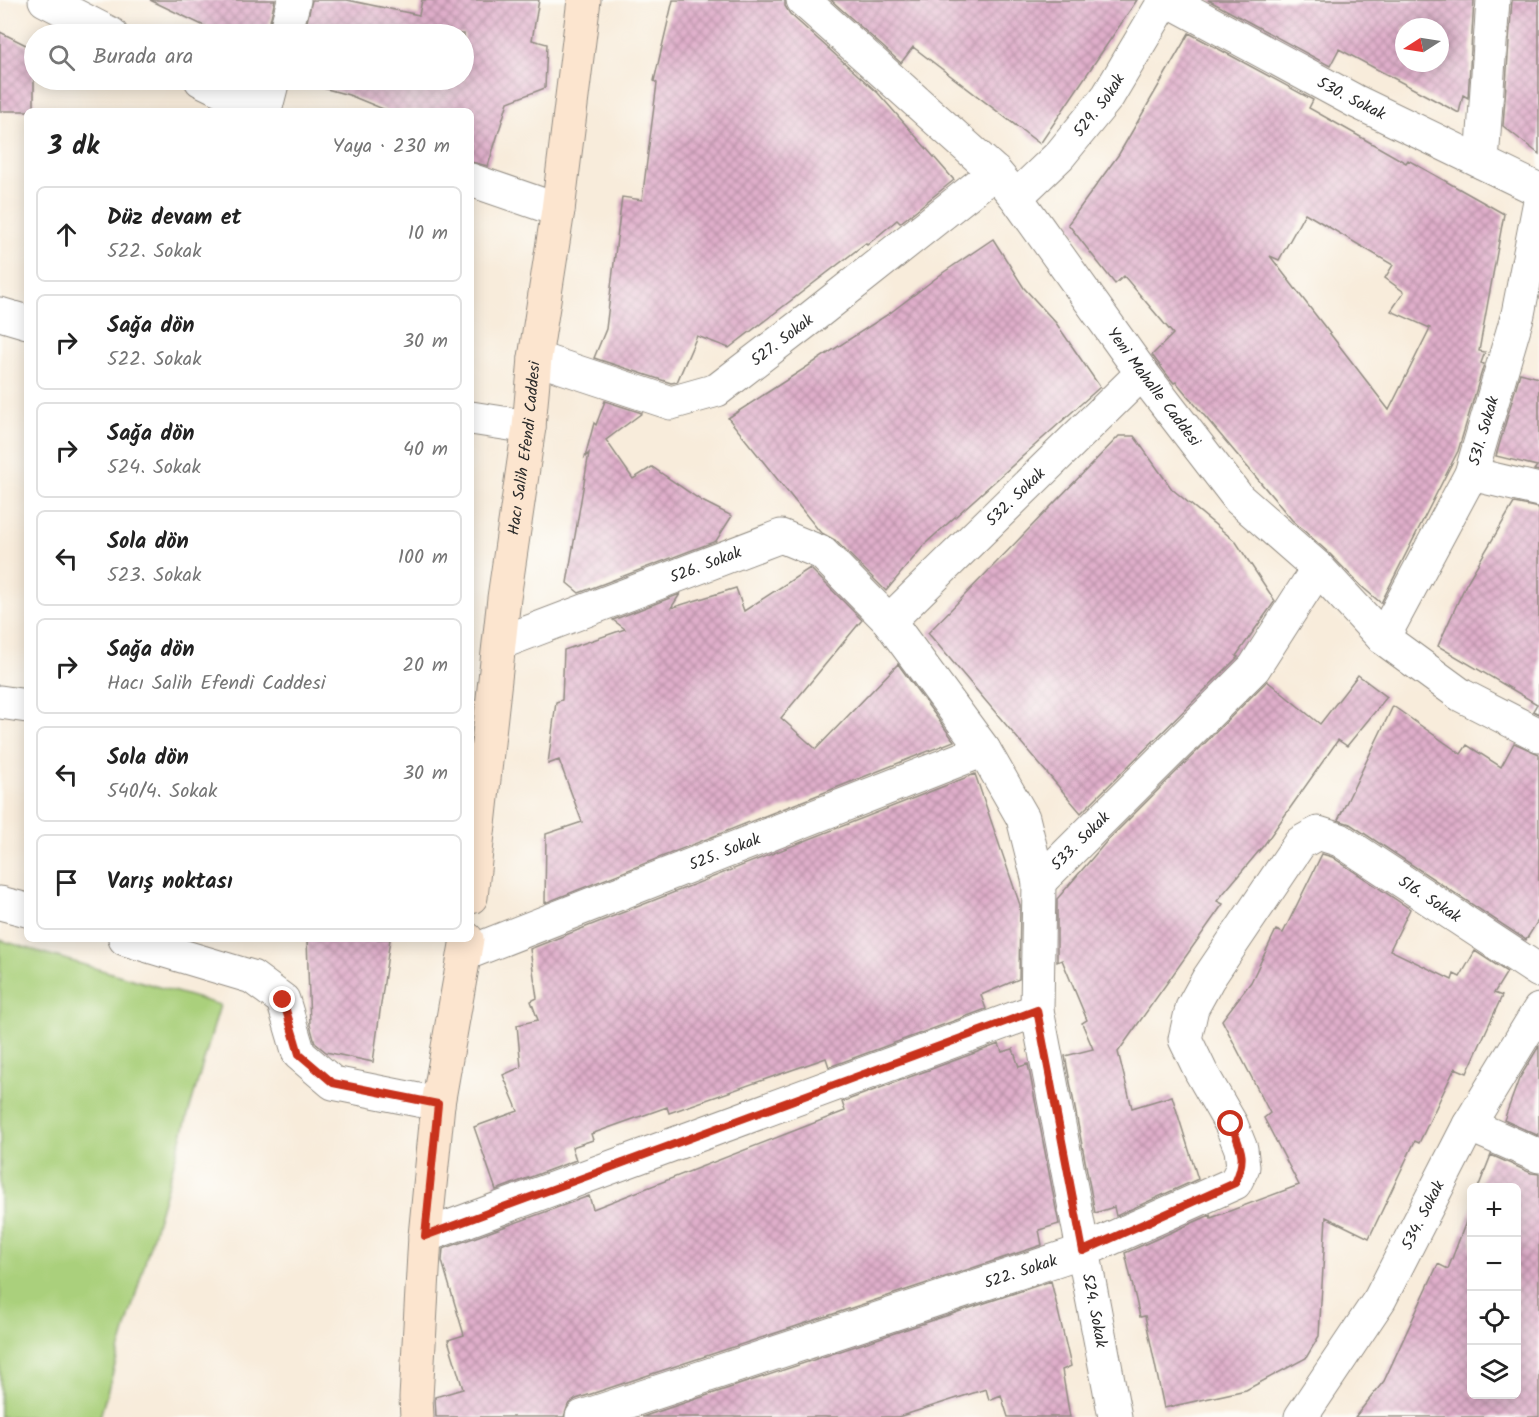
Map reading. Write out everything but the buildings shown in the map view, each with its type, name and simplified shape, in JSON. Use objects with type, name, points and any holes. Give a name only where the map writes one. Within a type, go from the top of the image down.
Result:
[{"type":"main road","name":"Hacı Salih Efendi Caddesi","points":[[474,838],[477,780],[500,643],[504,598],[529,427],[535,358],[558,210],[584,0]]},
{"type":"main road","points":[[417,1417],[416,1398],[425,1236],[438,1104],[466,946]]},
{"type":"street","points":[[45,0],[92,24]]},
{"type":"street","points":[[288,24],[294,0]]},
{"type":"street","name":"Yeni Mahalle Caddesi","points":[[803,0],[995,172],[1016,197],[1142,374],[1239,499],[1318,568],[1383,638],[1461,695],[1539,735]]},
{"type":"street","name":"530. Sokak","points":[[1167,0],[1355,101],[1539,190]]},
{"type":"street","name":"529. Sokak","points":[[1016,197],[1060,154],[1108,96],[1167,0]]},
{"type":"street","points":[[1482,162],[1493,0]]},
{"type":"street","points":[[222,90],[259,108]]},
{"type":"street","points":[[266,108],[270,90]]},
{"type":"street","name":"527. Sokak","points":[[535,358],[671,403],[717,390],[995,172]]},
{"type":"street","points":[[474,181],[558,210]]},
{"type":"street","name":"531. Sokak","points":[[1383,638],[1471,474],[1518,314],[1539,206]]},
{"type":"street","points":[[0,314],[24,321]]},
{"type":"street","name":"532. Sokak","points":[[889,621],[1142,374]]},
{"type":"street","points":[[474,418],[529,427]]},
{"type":"street","points":[[1471,474],[1539,490]]},
{"type":"street","name":"526. Sokak","points":[[500,643],[781,536],[822,553],[889,621]]},
{"type":"street","name":"533. Sokak","points":[[1039,882],[1254,668],[1318,568]]},
{"type":"street","name":"533. Sokak","points":[[889,621],[984,750],[1023,818],[1039,882]]},
{"type":"street","points":[[0,702],[24,706]]},
{"type":"street","name":"525. Sokak","points":[[466,946],[984,750]]},
{"type":"street","name":"516. Sokak","points":[[1318,833],[1340,840],[1539,971]]},
{"type":"street","name":"522. Sokak","points":[[582,1417],[1083,1251],[1235,1183],[1243,1167],[1241,1149],[1231,1124],[1185,1039],[1192,1008],[1208,979],[1300,843],[1318,833]]},
{"type":"street","name":"524. Sokak","points":[[1039,882],[1037,1010],[1115,1417]]},
{"type":"street","points":[[0,903],[24,909]]},
{"type":"street","points":[[145,942],[165,945],[252,977],[283,1000],[299,1054],[333,1083],[438,1104]]},
{"type":"street","points":[[425,1236],[1037,1010]]},
{"type":"street","name":"534. Sokak","points":[[1301,1417],[1380,1299],[1469,1125],[1539,1010]]},
{"type":"street","points":[[1469,1125],[1539,1156]]},
{"type":"green space","points":[[0,940],[220,1005],[100,1417],[0,1417]]},
{"type":"route","points":[[283,1000],[299,1054],[333,1083],[438,1104],[425,1236],[1037,1010],[1083,1251],[1235,1183],[1243,1167],[1241,1149],[1231,1124]]}]
